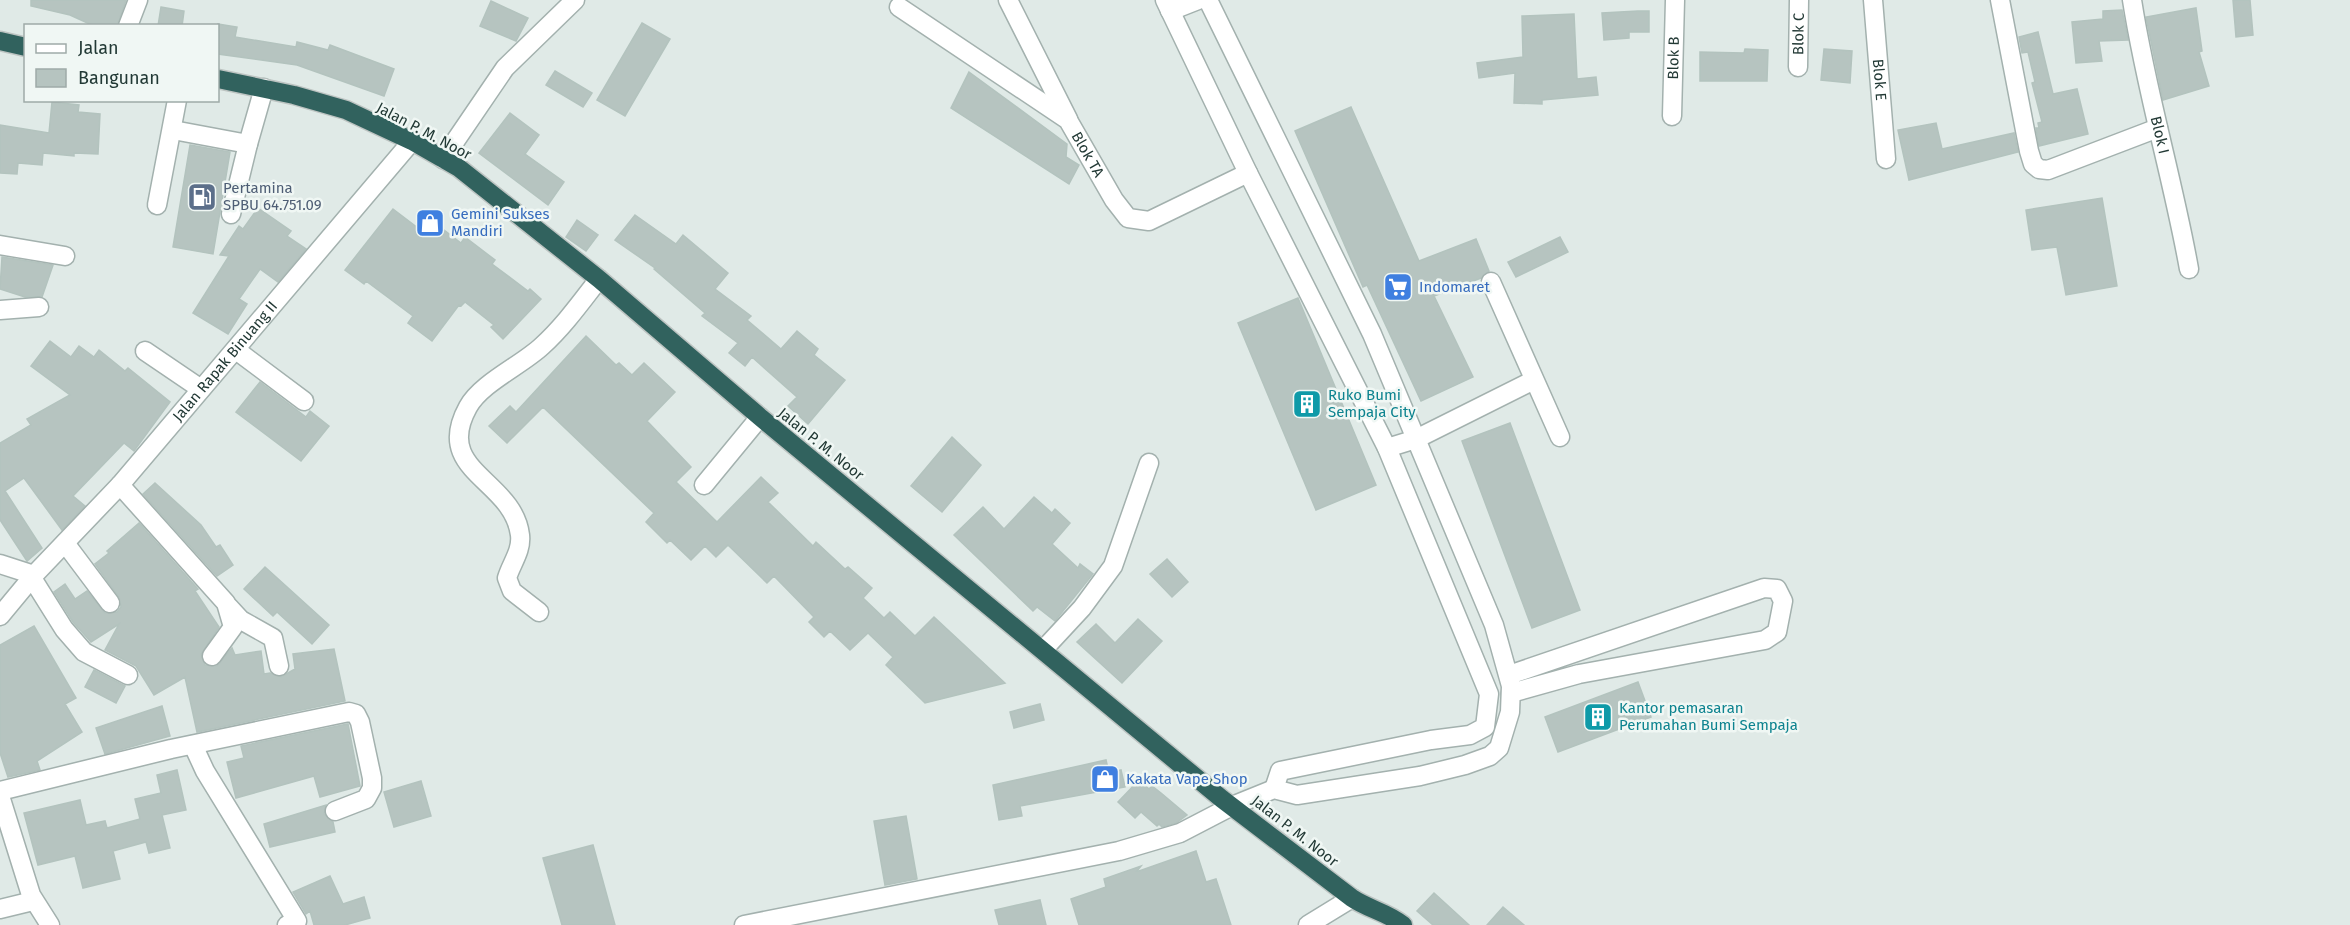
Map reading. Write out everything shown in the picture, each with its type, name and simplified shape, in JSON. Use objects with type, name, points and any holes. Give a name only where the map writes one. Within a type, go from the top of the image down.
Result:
[{"type":"highway","points":[[0,41],[24,47]]},
{"type":"highway","name":"Jalan P. M. Noor","points":[[219,79],[264,88],[346,110],[412,141],[459,168],[598,279],[760,417],[1232,806],[1359,903],[1389,915],[1403,925]]},
{"type":"highway","name":"Jalan P. M. Noor","points":[[1359,903],[1374,925]]},
{"type":"street","points":[[129,24],[138,0]]},
{"type":"street","points":[[443,159],[506,68],[575,0]]},
{"type":"street","points":[[1008,0],[1068,120]]},
{"type":"street","points":[[1198,0],[1167,6],[1248,173],[1387,448],[1480,668],[1489,694],[1485,726]]},
{"type":"street","points":[[744,925],[1119,851],[1180,833],[1232,806],[1274,789],[1297,795],[1420,776],[1465,765],[1490,756],[1499,748],[1507,730],[1510,684],[1494,625],[1372,334],[1208,0]]},
{"type":"street","name":"Blok B","points":[[1672,116],[1675,0]]},
{"type":"street","name":"Blok C","points":[[1798,0],[1798,67]]},
{"type":"street","name":"Blok E","points":[[1873,0],[1886,159]]},
{"type":"street","points":[[2000,0],[2029,151],[2033,164],[2039,170],[2048,170],[2158,128]]},
{"type":"street","name":"Blok I","points":[[2132,0],[2158,128],[2175,191],[2189,269]]},
{"type":"street","name":"Blok TA","points":[[899,7],[1068,120],[1114,200],[1128,218],[1149,221],[1248,173]]},
{"type":"street","points":[[231,214],[264,88]]},
{"type":"street","points":[[157,205],[177,102]]},
{"type":"street","points":[[173,129],[248,144]]},
{"type":"street","name":"Jalan Rapak Binuang II","points":[[4,611],[120,485],[412,141]]},
{"type":"street","points":[[0,245],[65,256]]},
{"type":"street","points":[[539,612],[512,591],[507,578],[521,537],[517,521],[510,507],[466,461],[458,448],[459,429],[469,405],[490,385],[542,347],[598,279]]},
{"type":"street","points":[[1491,282],[1560,437]]},
{"type":"street","points":[[0,310],[39,307]]},
{"type":"street","points":[[236,350],[304,401]]},
{"type":"street","points":[[145,351],[201,389]]},
{"type":"street","points":[[1387,448],[1416,439],[1534,380]]},
{"type":"street","points":[[704,485],[760,417]]},
{"type":"street","points":[[1043,650],[1082,608],[1113,566],[1149,464]]},
{"type":"street","points":[[120,485],[241,620],[273,638],[279,666]]},
{"type":"street","points":[[65,543],[110,603]]},
{"type":"street","points":[[0,564],[29,582],[84,652],[128,675]]},
{"type":"street","points":[[1764,588],[1777,589],[1783,601],[1777,632],[1765,640],[1580,674],[1510,684],[1764,588]]},
{"type":"street","points":[[212,656],[233,627],[226,603]]},
{"type":"street","points":[[0,791],[183,747],[348,711],[356,714],[372,778],[372,788],[366,799],[335,811]]},
{"type":"street","points":[[1274,789],[1280,771],[1431,740],[1470,735],[1485,726],[1507,730]]},
{"type":"street","points":[[183,747],[205,771],[297,921],[287,925]]},
{"type":"street","points":[[0,796],[33,901],[50,925]]},
{"type":"street","points":[[0,909],[33,901]]},
{"type":"street","points":[[1308,925],[1359,903]]},
{"type":"building","points":[[31,0],[126,0],[118,24],[90,24],[70,15],[31,6]]},
{"type":"building","points":[[2233,0],[2250,0],[2253,35],[2236,37]]},
{"type":"building","points":[[491,1],[528,18],[516,41],[480,26]]},
{"type":"building","points":[[161,7],[184,11],[182,24],[158,24]]},
{"type":"building","points":[[2196,8],[2202,51],[2199,52],[2209,86],[2163,100],[2146,17]]},
{"type":"building","points":[[2122,10],[2128,40],[2099,41],[2102,61],[2076,63],[2072,22],[2103,19],[2103,11]]},
{"type":"building","points":[[1649,11],[1649,32],[1629,32],[1629,38],[1604,40],[1602,13]]},
{"type":"building","points":[[1574,14],[1577,79],[1596,77],[1598,95],[1542,100],[1542,104],[1514,103],[1515,73],[1479,78],[1477,63],[1523,57],[1522,16]]},
{"type":"building","points":[[642,23],[670,39],[625,116],[597,100]]},
{"type":"building","points":[[219,24],[237,27],[235,37],[296,47],[297,42],[328,50],[330,45],[394,69],[384,96],[297,65],[219,54]]},
{"type":"building","points":[[2038,32],[2053,94],[2077,89],[2088,134],[2039,146],[2036,128],[2039,128],[2038,123],[2042,122],[2032,83],[2035,82],[2028,52],[2022,53],[2019,37]]},
{"type":"building","points":[[1745,49],[1768,50],[1767,81],[1700,81],[1700,52],[1744,53]]},
{"type":"building","points":[[1824,49],[1852,51],[1850,83],[1821,80]]},
{"type":"building","points":[[555,71],[592,93],[583,107],[546,85]]},
{"type":"building","points":[[969,72],[1067,144],[1066,157],[1079,165],[1069,184],[951,108]]},
{"type":"building","points":[[52,102],[79,105],[78,112],[100,114],[98,154],[74,153],[74,156],[43,153],[42,165],[18,163],[17,174],[0,173],[0,125],[49,133]]},
{"type":"building","points":[[1351,107],[1419,261],[1476,239],[1489,271],[1481,278],[1434,296],[1473,377],[1421,401],[1367,285],[1363,287],[1295,131]]},
{"type":"building","points":[[510,113],[539,135],[525,154],[564,182],[548,205],[479,153]]},
{"type":"building","points":[[1936,123],[1942,149],[2014,133],[2018,152],[1909,180],[1898,130]]},
{"type":"building","name":"Pertamina SPBU 64.751.09","points":[[190,145],[230,152],[213,254],[173,247]]},
{"type":"building","points":[[2102,198],[2117,286],[2066,295],[2057,247],[2032,250],[2026,210]]},
{"type":"building","points":[[258,208],[291,231],[287,236],[306,249],[278,282],[260,269],[239,299],[247,304],[228,334],[193,313],[229,256],[220,255],[239,226],[243,229]]},
{"type":"building","points":[[393,209],[418,228],[427,217],[461,243],[465,237],[495,260],[492,264],[541,299],[503,339],[491,327],[494,325],[465,302],[459,305],[432,341],[408,323],[413,316],[366,281],[364,284],[345,270]]},
{"type":"building","points":[[635,215],[676,244],[683,235],[728,273],[715,289],[751,316],[747,320],[781,349],[797,331],[818,349],[814,355],[845,380],[808,424],[788,406],[797,397],[752,357],[745,366],[729,353],[738,343],[702,316],[705,313],[655,268],[615,240]]},
{"type":"building","points":[[577,220],[598,235],[586,251],[566,237]]},
{"type":"building","points":[[1560,237],[1568,252],[1516,277],[1508,262]]},
{"type":"building","points":[[2,257],[53,265],[42,297],[25,297],[0,289]]},
{"type":"building","name":"Ruko Bumi Sempaja City","points":[[1298,298],[1376,485],[1316,510],[1238,323]]},
{"type":"building","points":[[586,336],[616,365],[619,363],[632,375],[644,363],[675,392],[647,421],[691,467],[676,482],[717,522],[761,477],[778,493],[768,502],[813,546],[816,542],[845,569],[848,567],[872,588],[863,598],[884,618],[890,612],[915,636],[934,617],[1005,683],[925,703],[886,665],[893,657],[868,633],[850,650],[830,631],[824,637],[809,622],[814,617],[774,576],[767,583],[728,545],[716,557],[705,546],[691,560],[670,540],[667,543],[646,522],[654,513],[543,407],[507,443],[489,426],[510,406],[516,412]]},
{"type":"building","points":[[50,341],[71,357],[79,346],[94,357],[99,350],[125,371],[128,368],[170,402],[134,451],[124,443],[73,496],[85,506],[62,530],[24,478],[5,491],[42,548],[27,561],[0,520],[0,443],[31,425],[27,419],[70,395],[31,366]]},
{"type":"building","points":[[260,382],[306,417],[310,411],[329,426],[301,461],[236,412]]},
{"type":"building","points":[[1510,423],[1580,610],[1532,628],[1462,441]]},
{"type":"building","points":[[952,437],[981,465],[942,512],[911,486]]},
{"type":"building","points":[[155,483],[201,525],[216,547],[220,545],[233,565],[217,576],[143,494]]},
{"type":"building","points":[[1034,497],[1052,513],[1055,509],[1070,523],[1052,544],[1078,568],[1080,564],[1093,574],[1055,621],[1037,607],[1033,611],[954,535],[983,507],[1004,529]]},
{"type":"building","points":[[139,523],[198,589],[195,591],[219,627],[201,654],[205,665],[217,666],[232,648],[235,655],[261,651],[264,674],[270,673],[281,677],[295,669],[293,654],[334,649],[345,701],[197,732],[185,677],[154,695],[136,666],[105,650],[119,624],[91,642],[73,622],[54,592],[65,584],[75,599],[87,591],[105,613],[117,612],[121,607],[119,597],[95,564]]},
{"type":"building","points":[[1167,559],[1188,582],[1172,597],[1150,574]]},
{"type":"building","points":[[265,567],[329,625],[312,644],[277,612],[273,616],[244,589]]},
{"type":"building","points":[[1138,619],[1162,641],[1122,683],[1077,642],[1096,624],[1115,643]]},
{"type":"building","points":[[34,626],[76,698],[65,704],[82,732],[37,761],[40,770],[8,777],[0,753],[0,645]]},
{"type":"building","points":[[94,670],[125,686],[116,703],[85,687]]},
{"type":"building","name":"Kantor pemasaran Perumahan Bumi Sempaja","points":[[1638,682],[1651,717],[1558,752],[1545,717]]},
{"type":"building","points":[[1040,704],[1044,720],[1014,728],[1010,712]]},
{"type":"building","points":[[162,706],[170,736],[105,754],[96,728]]},
{"type":"building","points":[[348,724],[360,786],[320,797],[314,776],[236,798],[227,762],[244,758],[241,746]]},
{"type":"building","points":[[1106,760],[1109,773],[1121,770],[1125,787],[1020,806],[1022,816],[999,820],[993,785]]},
{"type":"building","points":[[177,770],[186,810],[162,815],[170,848],[149,853],[146,842],[113,851],[120,879],[83,888],[75,856],[38,865],[24,813],[80,800],[86,825],[105,821],[107,828],[140,819],[135,799],[161,793],[157,775]]},
{"type":"building","points":[[1139,780],[1149,789],[1152,786],[1187,815],[1176,823],[1162,827],[1159,824],[1157,826],[1141,812],[1135,818],[1118,802]]},
{"type":"building","points":[[421,781],[431,816],[394,827],[384,792]]},
{"type":"building","points":[[326,805],[324,814],[333,822],[335,832],[270,847],[264,824]]},
{"type":"building","points":[[906,816],[917,879],[885,885],[874,821]]},
{"type":"building","points":[[593,845],[615,925],[562,925],[543,858]]},
{"type":"building","points":[[1196,851],[1206,882],[1216,879],[1231,925],[1079,925],[1071,899],[1106,887],[1104,879],[1141,866],[1137,871],[1139,871]]},
{"type":"building","points":[[330,876],[343,904],[364,897],[370,918],[345,925],[314,925],[310,911],[306,914],[293,892]]},
{"type":"building","points":[[1434,893],[1469,925],[1433,925],[1417,911]]},
{"type":"building","points":[[1040,900],[1046,925],[999,925],[995,910]]},
{"type":"building","points":[[1503,907],[1524,925],[1487,925]]},
{"type":"place","name":"Pertamina SPBU 64.751.09","points":[[202,197]]},
{"type":"place","name":"Gemini Sukses Mandiri","points":[[430,223]]},
{"type":"place","name":"Indomaret","points":[[1398,287]]},
{"type":"place","name":"Ruko Bumi Sempaja City","points":[[1307,404]]},
{"type":"place","name":"Kantor pemasaran Perumahan Bumi Sempaja","points":[[1598,717]]},
{"type":"place","name":"Kakata Vape Shop","points":[[1105,779]]}]
